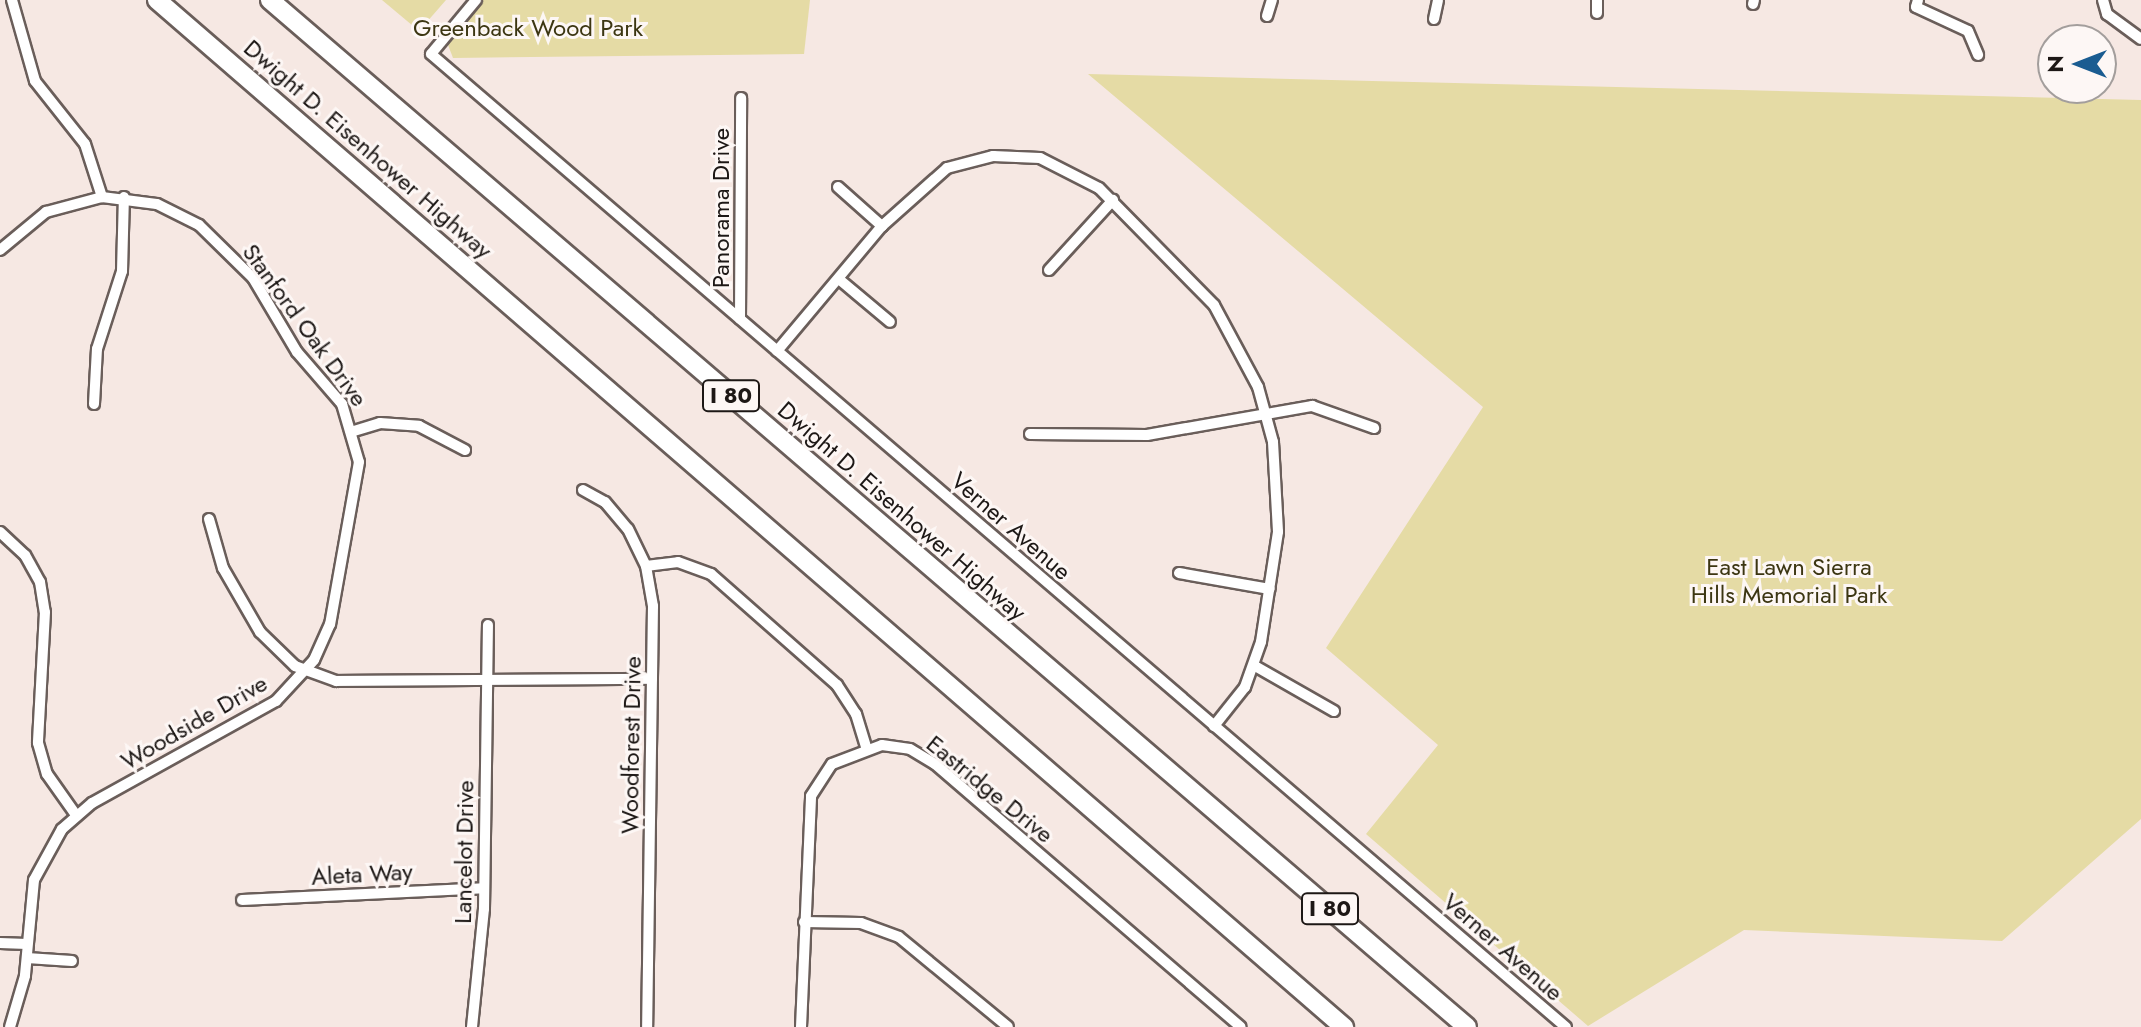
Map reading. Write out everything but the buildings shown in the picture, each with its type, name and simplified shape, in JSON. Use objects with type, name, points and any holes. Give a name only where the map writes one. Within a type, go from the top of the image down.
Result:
[{"type":"highway","name":"Dwight D. Eisenhower Highway","points":[[157,0],[1344,1027]]},
{"type":"highway","name":"Dwight D. Eisenhower Highway","points":[[270,0],[1467,1027]]},
{"type":"street","points":[[12,0],[23,48],[41,90],[85,144],[102,197]]},
{"type":"street","name":"Verner Avenue","points":[[476,0],[431,54],[1566,1027]]},
{"type":"street","points":[[1267,16],[1272,0]]},
{"type":"street","points":[[1434,19],[1438,0]]},
{"type":"street","points":[[1597,0],[1597,13]]},
{"type":"street","points":[[1918,0],[1916,7],[1968,31],[1978,55]]},
{"type":"street","points":[[2103,0],[2107,14],[2141,39]]},
{"type":"street","name":"Panorama Drive","points":[[740,319],[741,98]]},
{"type":"street","points":[[777,351],[840,280],[882,226],[947,168],[993,156],[1058,164],[1113,200],[1214,305],[1242,350],[1266,413],[1279,503],[1270,589],[1255,666],[1214,726]]},
{"type":"street","points":[[838,187],[882,226]]},
{"type":"street","name":"Stanford Oak Drive","points":[[0,250],[46,212],[102,197],[124,197],[176,212],[235,258],[297,352],[342,404],[354,431],[356,492],[342,534],[330,624],[307,670]]},
{"type":"street","points":[[94,404],[97,349],[122,271],[124,197]]},
{"type":"street","points":[[1049,270],[1113,200]]},
{"type":"street","points":[[840,280],[890,322]]},
{"type":"street","points":[[1030,434],[1147,435],[1312,406],[1374,428]]},
{"type":"street","points":[[354,431],[400,423],[429,429],[465,450]]},
{"type":"street","name":"Woodforest Drive","points":[[583,490],[622,520],[646,566],[653,606],[647,1027]]},
{"type":"street","points":[[209,519],[223,568],[245,612],[277,650],[307,670],[356,685],[488,678],[652,679]]},
{"type":"street","points":[[2,537],[40,582],[45,612],[38,743],[52,783],[76,815]]},
{"type":"street","points":[[646,566],[678,562],[711,574],[837,685],[856,714],[866,747],[832,764],[811,796],[801,1027]]},
{"type":"street","points":[[1179,573],[1270,589]]},
{"type":"street","name":"Lancelot Drive","points":[[472,1027],[484,888],[488,625]]},
{"type":"street","points":[[1255,666],[1334,711]]},
{"type":"street","name":"Woodside Drive","points":[[10,1027],[27,958],[37,871],[76,815],[268,707],[307,670]]},
{"type":"street","name":"Eastridge Drive","points":[[866,747],[901,747],[935,764],[1241,1027]]},
{"type":"street","name":"Aleta Way","points":[[242,900],[484,888]]},
{"type":"street","points":[[804,922],[861,923],[899,937],[1008,1027]]},
{"type":"street","points":[[0,943],[27,944]]},
{"type":"street","points":[[27,958],[72,961]]},
{"type":"green space","points":[[382,0],[446,0],[419,31]]},
{"type":"green space","name":"Greenback Wood Park","points":[[476,0],[810,0],[804,54],[453,58],[445,37]]},
{"type":"green space","name":"East Lawn Sierra Hills Memorial Park","points":[[1088,74],[2037,97],[2037,104],[2117,104],[2117,99],[2141,100],[2141,819],[2002,941],[1744,930],[1588,1026],[1366,834],[1438,745],[1326,648],[1483,407]]}]
